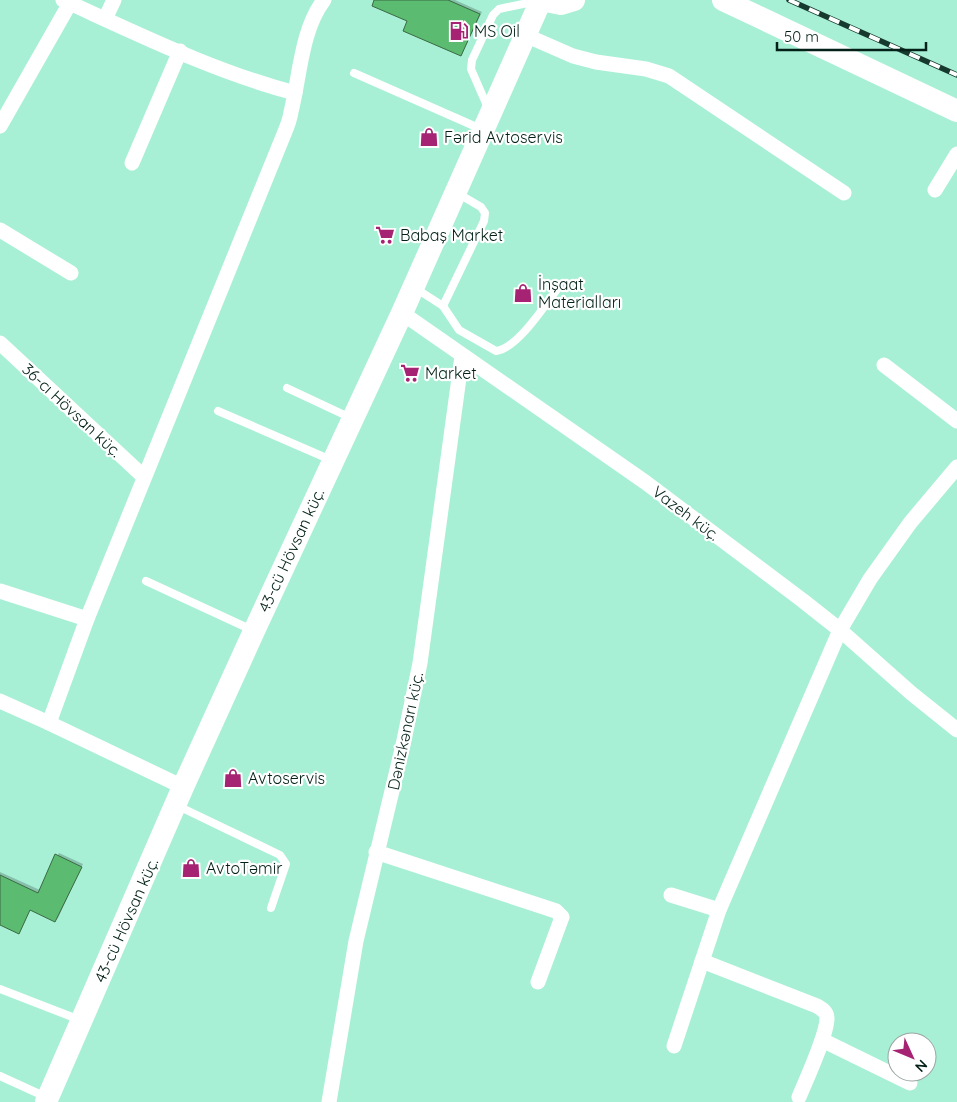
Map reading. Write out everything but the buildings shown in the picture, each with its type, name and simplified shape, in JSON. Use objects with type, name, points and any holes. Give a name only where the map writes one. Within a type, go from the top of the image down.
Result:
[{"type":"main road","points":[[541,0],[561,4],[574,0]]},
{"type":"main road","name":"43-cü Hövsan küç.","points":[[47,1100],[254,631],[402,313],[541,0]]},
{"type":"main road","points":[[723,0],[957,112]]},
{"type":"street","points":[[105,18],[114,0]]},
{"type":"street","points":[[50,723],[87,619],[284,134],[292,112],[299,66],[319,1]]},
{"type":"street","points":[[0,126],[67,2],[255,82],[295,93]]},
{"type":"street","points":[[525,35],[573,56],[596,62],[646,69],[669,76],[844,194]]},
{"type":"street","points":[[132,163],[180,51]]},
{"type":"street","points":[[935,190],[957,154]]},
{"type":"street","points":[[0,230],[71,273]]},
{"type":"street","name":"Vazeh küç.","points":[[402,313],[644,482],[802,600],[957,730]]},
{"type":"street","name":"36-cı Hövsan küç.","points":[[0,343],[144,477]]},
{"type":"street","name":"Dənizkənarı küç.","points":[[329,1102],[356,941],[403,745],[420,662],[462,356]]},
{"type":"street","points":[[884,365],[957,421]]},
{"type":"street","points":[[674,1046],[719,910],[840,630],[870,579],[910,523],[957,467]]},
{"type":"street","points":[[0,591],[87,619]]},
{"type":"street","points":[[0,701],[50,723],[180,796]]},
{"type":"street","points":[[376,852],[556,911],[562,917],[538,982]]},
{"type":"street","points":[[671,896],[719,910]]},
{"type":"street","points":[[702,961],[824,1010],[827,1017],[822,1040],[799,1097]]},
{"type":"street","points":[[822,1040],[887,1071]]},
{"type":"lane","points":[[486,121],[471,69],[472,60],[480,42],[493,15],[499,9],[541,0]]},
{"type":"lane","points":[[354,73],[486,121]]},
{"type":"lane","points":[[443,306],[484,221],[485,213],[481,207],[455,192]]},
{"type":"lane","points":[[413,287],[443,306],[459,330],[496,351],[503,350],[520,336],[558,288]]},
{"type":"lane","points":[[287,388],[352,419]]},
{"type":"lane","points":[[218,411],[333,460]]},
{"type":"lane","points":[[146,581],[254,631]]},
{"type":"lane","points":[[180,796],[280,855],[286,864],[271,908]]},
{"type":"lane","points":[[0,989],[82,1021]]},
{"type":"lane","points":[[0,1076],[47,1100]]},
{"type":"railway","points":[[789,0],[957,75]]},
{"type":"place","name":"MS Oil","points":[[459,31]]},
{"type":"place","name":"Fərid Avtoservis","points":[[429,137]]},
{"type":"place","name":"Babaş Market","points":[[385,235]]},
{"type":"place","name":"İnşaat Materialları","points":[[523,293]]},
{"type":"place","name":"Market","points":[[410,373]]},
{"type":"place","name":"Avtoservis","points":[[233,778]]},
{"type":"place","name":"AvtoTəmir","points":[[191,868]]}]
